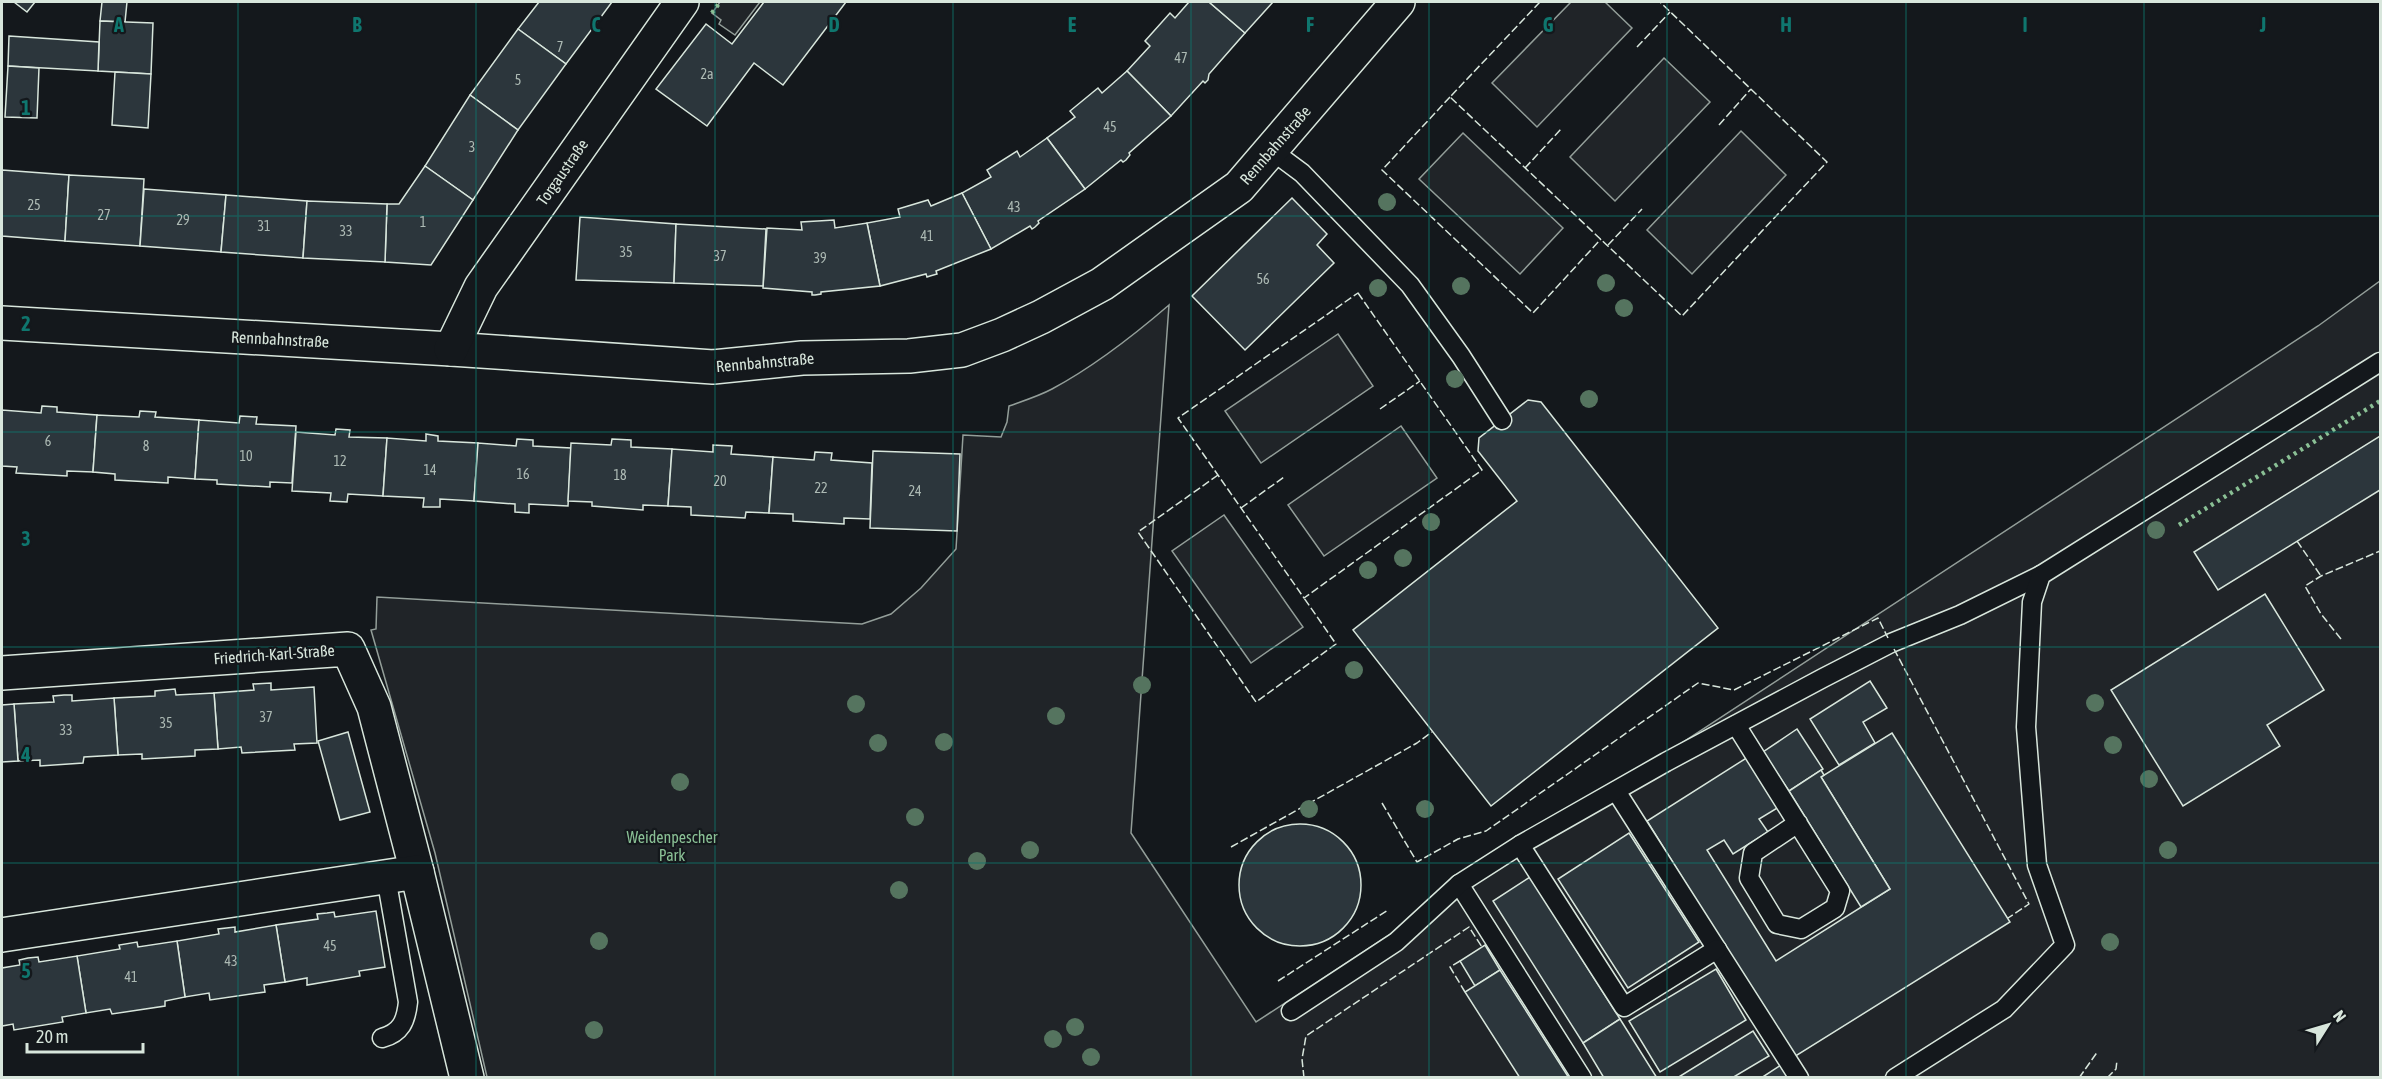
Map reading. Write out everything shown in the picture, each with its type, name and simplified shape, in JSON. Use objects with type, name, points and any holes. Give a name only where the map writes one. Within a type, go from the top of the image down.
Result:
[{"type":"street","name":"Torgaustraße","points":[[452,349],[481,287],[682,2]]},
{"type":"street","name":"Rennbahnstraße","points":[[2,323],[452,349],[713,367],[802,358],[909,356],[962,350],[1031,322],[1102,284],[1239,187],[1398,2]]},
{"type":"street","name":"Friedrich-Karl-Straße","points":[[2,673],[348,649],[374,706],[401,875],[466,1077]]},
{"type":"street","points":[[2,935],[401,875]]},
{"type":"lane","points":[[1271,150],[1302,173],[1410,285],[1461,356],[1502,420]]},
{"type":"lane","points":[[1291,1011],[1396,942],[1458,884],[1520,845],[1736,725],[1891,643],[1960,615],[2041,575],[2380,362]]},
{"type":"lane","points":[[1895,1077],[2004,1009],[2065,945],[2037,865],[2026,727],[2032,602],[2041,575]]},
{"type":"lane","points":[[1736,725],[1798,823],[1840,891],[1835,908],[1801,929],[1777,924],[1749,878],[1753,853],[1798,823]]},
{"type":"lane","points":[[1616,791],[1799,1077]]},
{"type":"lane","points":[[1520,845],[1624,1007],[1717,949]]},
{"type":"lane","points":[[382,1038],[393,1035],[399,1030],[407,1014],[401,875]]},
{"type":"lane","points":[[1458,884],[1582,1077]]},
{"type":"green space","points":[[720,2],[760,2],[735,35],[719,24],[721,20],[712,13]]},
{"type":"green space","points":[[1571,2],[1605,2],[1632,28],[1537,127],[1492,83]]},
{"type":"green space","points":[[1664,58],[1710,102],[1615,201],[1570,157]]},
{"type":"green space","points":[[1741,131],[1786,175],[1692,274],[1647,230]]},
{"type":"green space","points":[[1463,133],[1563,228],[1520,274],[1419,179]]},
{"type":"green space","name":"Weidenpescher Park","points":[[2380,281],[2380,1077],[487,1077],[435,853],[371,630],[376,629],[377,597],[862,624],[891,614],[921,588],[956,549],[963,435],[1001,437],[1007,422],[1009,406],[1047,392],[1083,371],[1169,305],[1131,833],[1256,1022],[2318,326]]},
{"type":"green space","points":[[1338,334],[1373,386],[1261,463],[1225,411]]},
{"type":"green space","points":[[1401,426],[1437,478],[1324,556],[1288,505]]},
{"type":"green space","points":[[1224,515],[1303,627],[1251,663],[1172,551]]},
{"type":"building","points":[[14,2],[35,2],[27,12]]},
{"type":"building","points":[[102,2],[127,2],[125,22],[100,21]]},
{"type":"building","points":[[539,2],[612,2],[566,64],[518,29]]},
{"type":"building","points":[[764,2],[846,2],[783,85],[754,63],[707,126],[656,89],[706,24],[732,44]]},
{"type":"building","points":[[1189,2],[1209,2],[1245,33],[1209,74],[1208,80],[1205,83],[1203,81],[1171,116],[1127,71],[1150,46],[1145,41],[1170,13],[1175,18]]},
{"type":"building","points":[[1209,2],[1273,2],[1245,33]]},
{"type":"building","points":[[100,21],[153,23],[151,74],[98,71]]},
{"type":"building","points":[[518,29],[566,64],[518,130],[470,95]]},
{"type":"building","points":[[9,36],[99,42],[98,71],[8,66]]},
{"type":"building","points":[[8,66],[39,68],[37,118],[5,117]]},
{"type":"building","points":[[1127,71],[1171,116],[1129,153],[1126,160],[1123,162],[1121,160],[1085,189],[1047,138],[1075,117],[1070,111],[1098,88],[1102,93]]},
{"type":"building","points":[[115,72],[151,74],[148,128],[112,125]]},
{"type":"building","points":[[470,95],[518,130],[473,200],[425,166]]},
{"type":"building","points":[[1047,138],[1085,189],[1038,221],[1039,223],[1032,229],[1030,226],[991,249],[962,193],[991,177],[987,170],[1017,151],[1020,157]]},
{"type":"building","points":[[425,166],[473,200],[431,265],[385,262],[387,204],[399,204]]},
{"type":"building","points":[[2,170],[69,175],[65,241],[2,236]]},
{"type":"building","points":[[69,175],[144,179],[140,246],[65,241]]},
{"type":"building","points":[[144,189],[226,195],[221,252],[140,246]]},
{"type":"building","points":[[962,193],[991,249],[936,271],[937,274],[927,277],[926,274],[880,286],[867,223],[900,217],[898,209],[928,200],[931,206]]},
{"type":"building","points":[[226,195],[307,201],[303,258],[221,252]]},
{"type":"building","points":[[1292,198],[1327,234],[1317,245],[1334,263],[1245,350],[1192,296]]},
{"type":"building","points":[[307,201],[387,204],[385,262],[303,258]]},
{"type":"building","points":[[580,217],[676,224],[674,283],[576,280]]},
{"type":"building","points":[[834,220],[835,228],[867,223],[880,286],[821,292],[815,295],[812,295],[812,292],[763,288],[767,228],[802,230],[801,222]]},
{"type":"building","points":[[676,224],[766,229],[763,286],[674,283]]},
{"type":"building","points":[[1528,400],[1541,402],[1718,628],[1491,806],[1353,630],[1517,501],[1478,451],[1479,438]]},
{"type":"building","points":[[42,406],[57,407],[57,412],[97,415],[93,472],[67,471],[67,476],[16,473],[17,467],[2,466],[2,410],[41,413]]},
{"type":"building","points":[[140,411],[156,412],[155,417],[199,420],[195,479],[168,477],[168,483],[115,480],[115,474],[93,472],[97,415],[139,417]]},
{"type":"building","points":[[240,416],[257,417],[256,424],[296,426],[292,483],[270,482],[270,487],[217,484],[217,480],[195,479],[199,420],[239,423]]},
{"type":"building","points":[[336,429],[350,430],[349,437],[387,438],[383,496],[348,494],[347,502],[330,501],[331,493],[292,491],[296,432],[335,435]]},
{"type":"building","points":[[426,434],[438,436],[438,441],[478,443],[474,501],[440,499],[440,507],[423,507],[424,498],[383,496],[387,438],[426,441]]},
{"type":"building","points":[[2380,436],[2380,490],[2218,590],[2194,552]]},
{"type":"building","points":[[517,439],[533,440],[533,446],[571,448],[568,506],[529,504],[529,513],[515,512],[515,504],[474,501],[478,443],[516,446]]},
{"type":"building","points":[[612,439],[631,440],[631,447],[672,449],[668,506],[643,505],[643,510],[592,506],[592,502],[568,501],[571,443],[611,445]]},
{"type":"building","points":[[713,445],[732,446],[731,454],[773,457],[769,513],[746,512],[745,518],[691,515],[691,507],[668,506],[672,449],[713,452]]},
{"type":"building","points":[[873,451],[960,454],[957,531],[870,528]]},
{"type":"building","points":[[815,452],[832,453],[831,460],[872,463],[870,519],[844,518],[844,524],[793,521],[793,514],[769,513],[773,457],[814,460]]},
{"type":"building","points":[[2265,594],[2324,690],[2267,725],[2280,746],[2183,806],[2111,690]]},
{"type":"building","points":[[1870,681],[1887,708],[1863,722],[1875,743],[1839,765],[1810,719]]},
{"type":"building","points":[[271,683],[271,690],[314,687],[317,743],[294,744],[295,750],[242,753],[241,747],[218,749],[214,693],[254,690],[253,684]]},
{"type":"building","points":[[175,689],[176,695],[214,693],[218,749],[195,750],[195,756],[142,759],[142,754],[118,755],[114,698],[155,696],[155,691]]},
{"type":"building","points":[[72,695],[72,701],[114,698],[118,755],[84,757],[83,763],[40,766],[40,760],[18,761],[14,704],[54,702],[53,696]]},
{"type":"building","points":[[14,704],[18,761],[2,762],[2,705]]},
{"type":"building","points":[[1797,729],[1823,769],[1789,791],[1763,752]]},
{"type":"building","points":[[348,732],[370,812],[340,820],[318,741]]},
{"type":"building","points":[[1892,733],[2010,922],[1794,1057],[1647,821],[1748,757],[1779,807],[1759,819],[1768,832],[1733,854],[1724,840],[1707,850],[1776,961],[1890,889],[1821,777]]},
{"type":"building","points":[[1821,770],[1824,775],[1821,777],[1890,889],[1861,907],[1789,791]]},
{"type":"building","points":[[1300,824],[1323,828],[1343,842],[1357,862],[1361,885],[1357,908],[1343,928],[1323,942],[1300,946],[1277,942],[1257,928],[1243,908],[1239,885],[1243,862],[1257,842],[1277,828]]},
{"type":"building","points":[[1629,833],[1699,942],[1628,988],[1558,879]]},
{"type":"building","points":[[1530,877],[1620,1019],[1583,1043],[1493,901]]},
{"type":"building","points":[[376,911],[385,967],[359,971],[360,976],[307,985],[307,978],[285,982],[276,925],[318,919],[317,914],[334,912],[335,917]]},
{"type":"building","points":[[276,925],[285,982],[264,985],[265,992],[210,1000],[209,993],[185,997],[177,941],[219,934],[218,929],[235,927],[235,932]]},
{"type":"building","points":[[177,941],[185,997],[165,1001],[165,1006],[112,1014],[110,1009],[86,1013],[77,956],[120,949],[119,945],[137,942],[138,947]]},
{"type":"building","points":[[1485,945],[1500,970],[1475,986],[1460,961]]},
{"type":"building","points":[[77,956],[86,1013],[62,1017],[63,1022],[14,1030],[13,1024],[2,1026],[2,968],[20,965],[19,960],[28,958],[38,957],[39,962]]},
{"type":"building","points":[[1716,969],[1746,1020],[1660,1072],[1629,1021]]},
{"type":"building","points":[[1500,970],[1569,1078],[1520,1078],[1465,992]]},
{"type":"building","points":[[1620,1019],[1657,1078],[1604,1078],[1583,1043]]},
{"type":"building","points":[[1753,1031],[1769,1056],[1732,1078],[1677,1078]]},
{"type":"building","points":[[1781,1065],[1788,1078],[1761,1078]]},
{"type":"hedge","points":[[712,13],[720,2]]},
{"type":"hedge","points":[[2179,525],[2380,401]]},
{"type":"fence","points":[[1540,2],[1450,97],[1682,316],[1827,162],[1660,2]]},
{"type":"fence","points":[[1637,47],[1670,12]]},
{"type":"fence","points":[[1719,125],[1751,89]]},
{"type":"fence","points":[[1450,97],[1382,170],[1533,313],[1601,239]]},
{"type":"fence","points":[[1525,168],[1562,128]]},
{"type":"fence","points":[[1608,245],[1642,209]]},
{"type":"fence","points":[[1358,293],[1482,470],[1304,598],[1178,418],[1358,293]]},
{"type":"fence","points":[[1380,409],[1420,381]]},
{"type":"fence","points":[[1218,475],[1138,532],[1256,702],[1336,644],[1304,598]]},
{"type":"fence","points":[[1241,508],[1284,477]]},
{"type":"fence","points":[[2297,541],[2321,576]]},
{"type":"fence","points":[[2341,639],[2321,614],[2305,586],[2321,576],[2380,551]]},
{"type":"fence","points":[[1382,803],[1417,862],[1458,839],[1486,831],[1698,683],[1734,690],[1878,618],[1888,638]]},
{"type":"fence","points":[[1894,649],[2029,904],[2008,918]]},
{"type":"fence","points":[[1231,847],[1417,743],[1432,732]]},
{"type":"fence","points":[[1278,981],[1388,910]]},
{"type":"fence","points":[[1304,1078],[1302,1059],[1306,1036],[1469,927],[1482,947]]},
{"type":"fence","points":[[1460,961],[1450,967],[1465,992]]},
{"type":"fence","points":[[2079,1078],[2098,1051]]},
{"type":"fence","points":[[2107,1078],[2116,1069],[2117,1060]]}]
